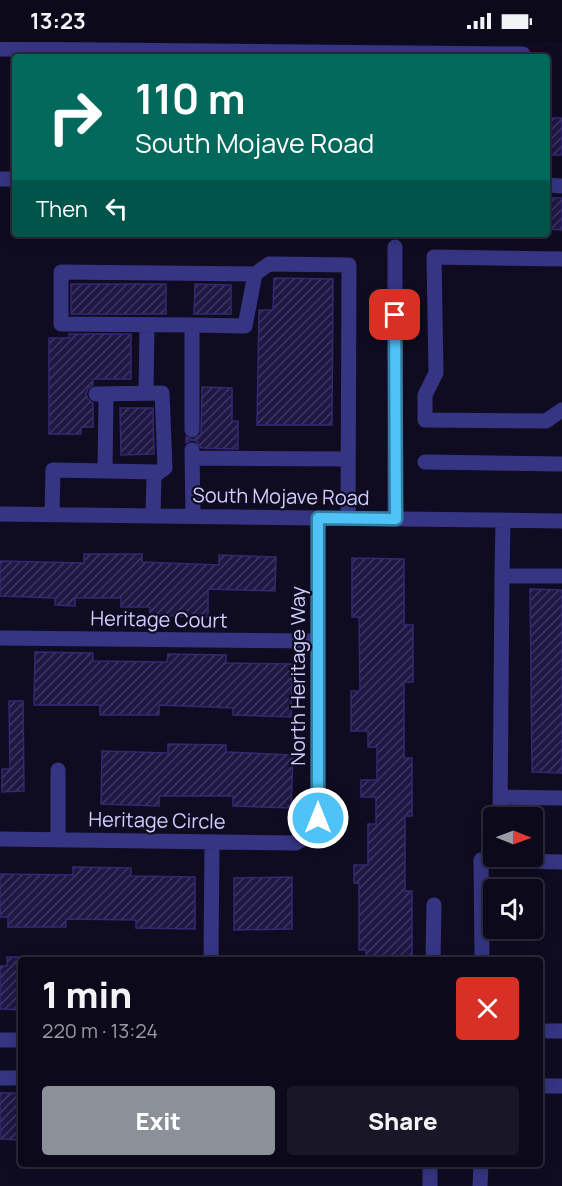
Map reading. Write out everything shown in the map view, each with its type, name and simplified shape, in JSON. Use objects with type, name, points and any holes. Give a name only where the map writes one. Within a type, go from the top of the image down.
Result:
[{"type":"street","points":[[0,49],[388,47],[523,54]]},
{"type":"street","points":[[395,247],[396,519]]},
{"type":"street","points":[[562,259],[435,258],[436,373],[425,395],[425,420],[546,421],[562,410]]},
{"type":"street","points":[[255,274],[245,326],[60,324],[60,272],[255,274],[269,264],[349,265],[348,518]]},
{"type":"street","points":[[146,393],[147,325]]},
{"type":"street","points":[[192,325],[192,430]]},
{"type":"street","points":[[105,471],[101,394],[162,393],[165,468],[154,476],[153,516]]},
{"type":"street","points":[[192,516],[192,454],[348,459]]},
{"type":"street","points":[[425,462],[562,464]]},
{"type":"street","points":[[52,514],[53,470],[159,472]]},
{"type":"street","name":"South Mojave Road","points":[[0,514],[562,521]]},
{"type":"street","name":"North Heritage Way","points":[[311,834],[318,818],[318,518]]},
{"type":"street","points":[[500,807],[503,520]]},
{"type":"street","points":[[502,576],[562,576]]},
{"type":"street","name":"Heritage Court","points":[[0,638],[318,641]]},
{"type":"street","points":[[58,770],[58,840]]},
{"type":"street","points":[[500,797],[562,798]]},
{"type":"street","name":"Heritage Circle","points":[[0,840],[296,843],[311,834]]},
{"type":"street","points":[[211,957],[212,842]]},
{"type":"street","points":[[482,957],[481,860],[483,860]]},
{"type":"street","points":[[543,861],[562,862]]},
{"type":"street","points":[[433,957],[434,906]]},
{"type":"street","points":[[543,1031],[562,1031]]},
{"type":"street","points":[[0,1040],[18,1040]]},
{"type":"street","points":[[0,1078],[18,1078]]},
{"type":"street","points":[[543,1086],[562,1086]]},
{"type":"street","points":[[430,1167],[430,1186]]},
{"type":"street","points":[[480,1186],[481,1167]]},
{"type":"building","points":[[550,118],[562,118],[562,155],[550,155]]},
{"type":"building","points":[[550,198],[562,198],[562,230],[550,229]]},
{"type":"building","points":[[274,278],[333,279],[332,425],[257,425],[259,310],[273,310]]},
{"type":"building","points":[[71,284],[166,284],[166,314],[71,314]]},
{"type":"building","points":[[195,284],[231,285],[231,314],[194,314]]},
{"type":"building","points":[[69,334],[131,334],[131,379],[93,379],[93,385],[86,394],[93,403],[93,427],[81,427],[81,434],[49,434],[49,338],[69,338]]},
{"type":"building","points":[[202,387],[232,388],[232,421],[238,421],[238,449],[201,448],[196,441],[191,440],[186,443],[186,437],[193,440],[201,434]]},
{"type":"building","points":[[120,408],[153,408],[154,454],[121,455]]},
{"type":"building","points":[[84,554],[142,554],[142,562],[219,565],[219,555],[276,557],[275,591],[208,589],[208,617],[150,615],[150,607],[121,607],[121,598],[75,598],[75,606],[55,605],[55,598],[0,596],[0,561],[84,563]]},
{"type":"building","points":[[352,558],[404,559],[404,625],[413,625],[413,682],[404,682],[404,758],[412,758],[412,816],[405,816],[405,891],[412,891],[412,957],[366,957],[366,950],[359,950],[359,883],[354,883],[354,865],[368,865],[368,824],[376,824],[376,797],[361,797],[361,780],[377,780],[377,747],[368,747],[368,731],[351,731],[351,691],[360,691],[359,617],[352,617]]},
{"type":"building","points":[[530,589],[562,590],[562,773],[532,772]]},
{"type":"building","points":[[35,652],[93,653],[93,661],[167,662],[168,654],[226,655],[226,663],[292,664],[291,717],[233,715],[233,708],[159,705],[159,715],[100,715],[100,705],[34,705]]},
{"type":"building","points":[[9,701],[23,701],[24,791],[2,792],[2,769],[10,769]]},
{"type":"building","points":[[168,744],[226,745],[226,752],[293,755],[291,808],[233,806],[233,796],[159,796],[159,806],[101,804],[102,751],[168,753]]},
{"type":"building","points":[[73,867],[131,868],[131,876],[195,877],[195,929],[136,928],[136,920],[66,919],[66,927],[8,927],[8,917],[0,917],[0,874],[73,875]]},
{"type":"building","points":[[292,877],[292,929],[234,930],[234,878]]},
{"type":"building","points":[[7,957],[18,957],[18,1010],[0,1009],[0,966],[7,966]]},
{"type":"building","points":[[0,1093],[18,1093],[18,1140],[0,1139]]},
{"type":"route","points":[[318,818],[318,518],[396,519],[395,315]]}]
